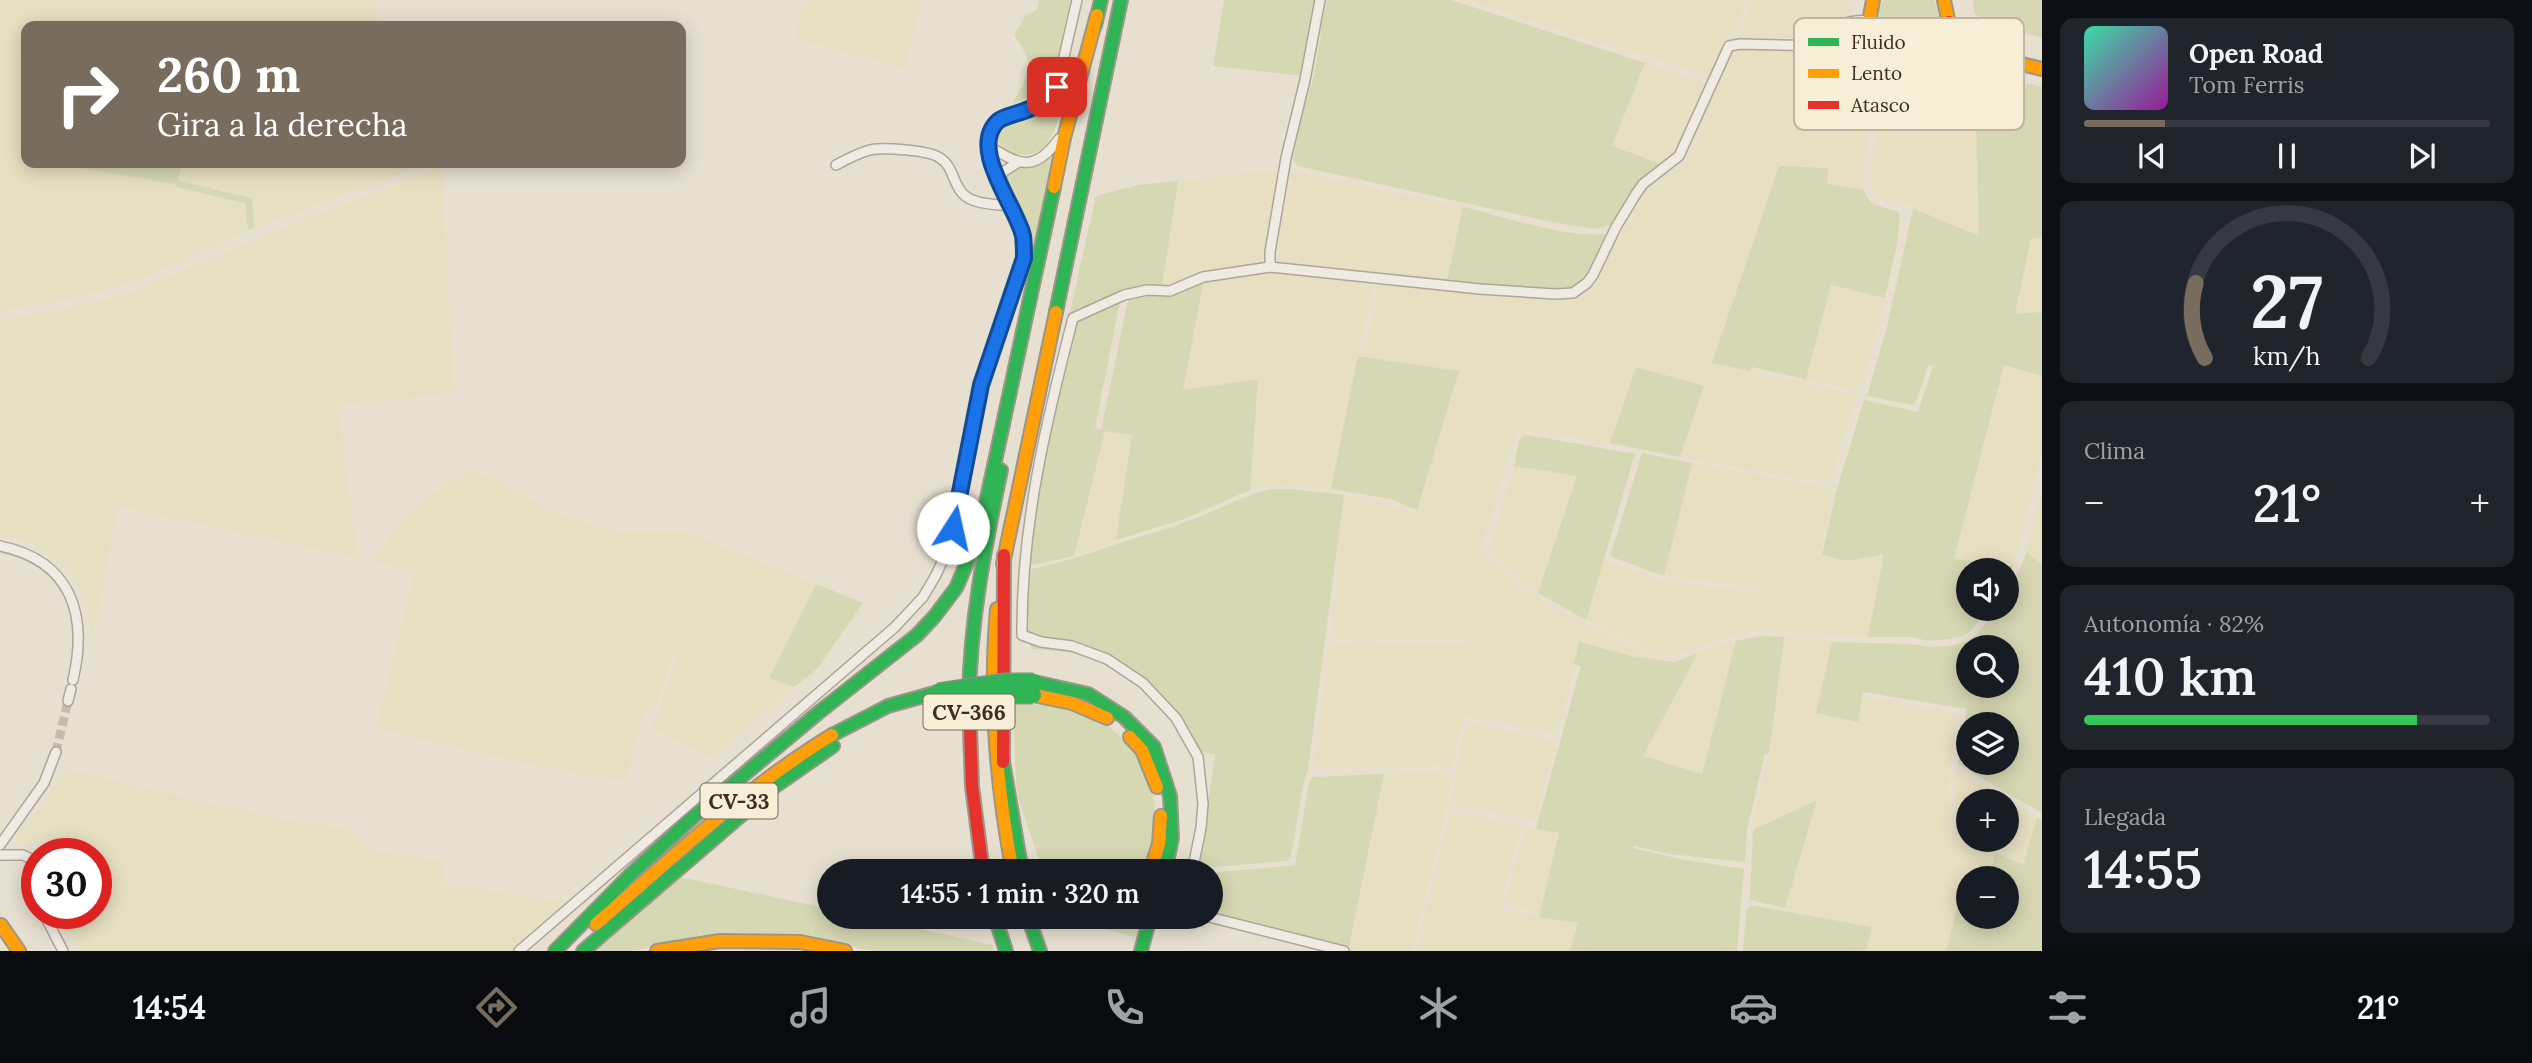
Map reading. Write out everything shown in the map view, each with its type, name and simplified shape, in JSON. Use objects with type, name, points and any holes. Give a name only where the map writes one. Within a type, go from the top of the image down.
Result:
[{"type":"main road","name":"CV-366","points":[[1010,859],[1001,814],[993,738],[993,646],[1004,555],[1121,0]]},
{"type":"main road","points":[[1868,18],[1872,0]]},
{"type":"main road","points":[[1944,0],[1948,18]]},
{"type":"main road","name":"CV-366","points":[[982,859],[974,813],[969,739],[971,644],[984,552],[1099,8]]},
{"type":"main road","points":[[555,951],[575,934],[629,875],[811,717],[894,656],[919,634],[953,594],[970,554],[986,503],[1067,130],[1099,8]]},
{"type":"main road","points":[[2024,65],[2042,69]]},
{"type":"main road","points":[[1004,555],[1002,758],[1020,859]]},
{"type":"main road","name":"CV-33","points":[[565,951],[764,780],[828,736],[883,708],[1005,682],[1034,689],[1088,694],[1124,717],[1154,747],[1170,796],[1172,838],[1167,859]]},
{"type":"main road","points":[[1034,689],[1089,708],[1119,725],[1142,750],[1161,798],[1161,835],[1155,859]]},
{"type":"main road","points":[[583,951],[774,787],[827,750],[888,718],[938,697]]},
{"type":"main road","points":[[0,924],[11,951]]},
{"type":"main road","points":[[0,924],[19,951]]},
{"type":"main road","points":[[999,929],[1006,951]]},
{"type":"main road","points":[[1032,929],[1040,951]]},
{"type":"main road","points":[[1141,951],[1147,929]]},
{"type":"main road","points":[[657,951],[720,941],[800,942],[845,951]]},
{"type":"street","points":[[519,951],[895,627],[923,597],[936,575],[950,544],[981,385],[1024,258],[1023,236],[999,184],[989,153],[990,135],[998,122],[1038,105],[1057,87],[1077,0]]},
{"type":"street","points":[[1270,267],[1286,158],[1306,80],[1320,0]]},
{"type":"street","points":[[1195,859],[1203,804],[1198,757],[1176,718],[1143,683],[1107,659],[1072,646],[1041,642],[1022,635],[1021,596],[1034,486],[1073,318],[1124,295],[1147,290],[1170,290],[1203,277],[1270,267],[1480,289],[1573,293],[1593,275],[1626,209],[1643,184],[1679,156],[1729,46],[1794,45]]},
{"type":"street","points":[[999,184],[1003,172],[1017,163],[1032,162],[1042,157],[1052,150],[1067,130]]},
{"type":"street","points":[[989,146],[1017,163]]},
{"type":"street","points":[[836,165],[856,154],[874,149],[917,151],[939,157],[952,172],[963,194],[979,202],[1010,206]]},
{"type":"street","points":[[0,546],[23,552],[43,564],[60,580],[72,600],[78,619],[79,652],[68,701]]},
{"type":"street","points":[[0,845],[44,783],[56,752]]},
{"type":"street","points":[[0,855],[21,855]]},
{"type":"street","points":[[1223,921],[1344,951]]},
{"type":"street","points":[[52,929],[63,951]]},
{"type":"shaded area","points":[[0,0],[373,0],[380,21],[21,21],[21,168],[79,168],[176,184],[176,187],[246,203],[248,230],[145,278],[75,298],[0,311]]},
{"type":"shaded area","points":[[812,0],[921,0],[905,68],[795,38],[802,4]]},
{"type":"shaded area","points":[[1467,0],[1747,0],[1716,71],[1708,76]]},
{"type":"shaded area","points":[[1754,0],[1849,0],[1847,18],[1794,18],[1794,130],[1869,130],[1862,184],[1864,190],[1826,184],[1828,169],[1713,363],[1857,395],[1830,482],[1680,457],[1704,386],[1636,367],[1610,443],[1518,429],[1480,550],[1531,593],[1551,606],[1637,649],[1668,661],[1634,657],[1580,642],[1557,734],[1464,715],[1451,769],[1443,765],[1313,768],[1329,647],[1358,642],[1449,645],[1467,643],[1466,639],[1330,639],[1339,564],[1335,563],[1344,495],[1376,501],[1415,514],[1459,371],[1365,356],[1379,281],[1552,298],[1572,297],[1583,291],[1600,272],[1645,192],[1665,174],[1688,160]]},
{"type":"shaded area","points":[[1645,63],[1707,83],[1677,152],[1664,165],[1612,146]]},
{"type":"shaded area","points":[[1876,130],[1976,130],[1979,236],[1898,200],[1891,202],[1878,199],[1870,184]]},
{"type":"shaded area","points":[[181,168],[416,168],[254,228],[251,198],[178,181]]},
{"type":"shaded area","points":[[432,168],[440,168],[442,174],[454,393],[337,405],[358,558],[118,506],[92,640],[87,606],[66,569],[39,547],[15,538],[0,536],[0,320],[123,296],[312,216],[423,174]]},
{"type":"shaded area","points":[[1262,171],[1279,172],[1271,225],[1261,265],[1234,267],[1162,286],[1178,181]]},
{"type":"shaded area","points":[[1291,171],[1463,207],[1447,280],[1285,265],[1279,261],[1278,248]]},
{"type":"shaded area","points":[[2042,237],[2042,312],[2015,315],[2031,238]]},
{"type":"shaded area","points":[[1285,272],[1370,280],[1372,289],[1331,489],[1279,485],[1250,490],[1257,379],[1183,391],[1203,284],[1257,273]]},
{"type":"shaded area","points":[[1831,285],[1885,298],[1862,386],[1855,390],[1806,379]]},
{"type":"shaded area","points":[[2004,365],[2042,376],[2042,451],[2016,558],[1954,559]]},
{"type":"shaded area","points":[[1105,430],[1132,435],[1116,540],[1074,556]]},
{"type":"shaded area","points":[[1692,463],[1833,489],[1820,555],[1854,560],[1884,554],[1868,637],[1761,630],[1734,635],[1669,657],[1651,652],[1586,620],[1604,559],[1662,582],[1757,592],[1758,586],[1664,576]]},
{"type":"shaded area","points":[[1514,466],[1577,476],[1538,593],[1488,552]]},
{"type":"shaded area","points":[[471,471],[499,481],[563,516],[627,532],[684,531],[816,584],[769,678],[794,687],[713,758],[652,729],[678,651],[675,651],[656,703],[653,703],[643,718],[624,782],[525,763],[377,727],[415,571],[373,561],[397,527],[431,495]]},
{"type":"shaded area","points":[[2042,497],[2042,565],[2026,551],[2037,503]]},
{"type":"shaded area","points":[[1784,637],[1832,642],[1817,713],[1857,722],[1862,697],[1955,713],[1956,732],[1949,777],[1949,836],[1954,833],[1956,771],[1956,775],[1963,775],[1988,789],[1956,789],[1956,852],[2019,852],[2019,807],[2037,817],[2023,864],[1995,853],[1992,866],[1956,866],[1956,913],[1946,951],[1866,951],[1872,926],[1824,919],[1824,916],[1785,908],[1816,801],[1753,830],[1769,754]]},
{"type":"shaded area","points":[[1736,641],[1702,774],[1643,757],[1698,653]]},
{"type":"shaded area","points":[[1471,723],[1556,741],[1537,816],[1532,820],[1452,804],[1455,773],[1464,732]]},
{"type":"shaded area","points":[[63,768],[226,808],[227,805],[265,816],[352,830],[363,843],[372,846],[374,854],[381,851],[415,858],[446,860],[443,885],[570,902],[510,951],[82,951],[67,929],[112,929],[112,838],[21,838],[21,844],[16,843],[15,837],[54,788]]},
{"type":"shaded area","points":[[1442,772],[1451,779],[1413,951],[1364,951],[1349,947],[1384,774]]},
{"type":"shaded area","points":[[1450,811],[1521,826],[1501,905],[1504,910],[1578,923],[1570,951],[1416,951]]},
{"type":"shaded area","points":[[1525,827],[1559,833],[1540,913],[1505,904]]},
{"type":"green space","points":[[1039,0],[1070,0],[1055,74],[1047,88],[1012,104],[1028,69],[1026,55],[1014,35],[1026,15],[1037,10]]},
{"type":"green space","points":[[1224,0],[1315,0],[1303,76],[1213,66]]},
{"type":"green space","points":[[1326,0],[1451,0],[1645,63],[1612,146],[1664,165],[1617,223],[1595,229],[1298,166],[1293,160],[1294,154],[1314,76]]},
{"type":"green space","points":[[1884,0],[1934,0],[1939,16],[1879,18],[1879,9]]},
{"type":"green space","points":[[1973,0],[2042,0],[2042,38],[2024,33],[2024,18],[1980,18],[1974,13]]},
{"type":"green space","points":[[2024,85],[2042,87],[2042,237],[2031,239],[2015,314],[2042,312],[2042,376],[2004,365],[1954,559],[1956,621],[1979,621],[1964,635],[1956,635],[1956,638],[1950,639],[1930,641],[1910,637],[1868,637],[1884,554],[1854,560],[1822,555],[1836,492],[1864,400],[1918,412],[1933,366],[1928,365],[1918,397],[1912,405],[1867,396],[1887,327],[1913,208],[1979,236],[1976,130],[2024,130]]},
{"type":"green space","points":[[1063,93],[1056,126],[1045,146],[1027,155],[1011,152],[1002,146],[998,139],[1006,126],[1045,110]]},
{"type":"green space","points":[[1053,156],[1031,263],[1028,223],[1010,190],[1007,177],[1015,170]]},
{"type":"green space","points":[[1779,166],[1828,168],[1827,184],[1864,190],[1873,203],[1899,212],[1900,216],[1885,298],[1831,285],[1806,379],[1752,367],[1750,371],[1712,363]]},
{"type":"green space","points":[[79,168],[181,168],[178,181],[252,198],[254,228],[248,230],[245,203],[176,187],[175,184]]},
{"type":"green space","points":[[1178,181],[1162,286],[1110,298],[1070,312],[1096,196],[1139,185]]},
{"type":"green space","points":[[1463,207],[1559,231],[1597,235],[1613,233],[1593,268],[1583,281],[1570,290],[1447,280]]},
{"type":"green space","points":[[1203,284],[1183,390],[1258,379],[1250,490],[1184,519],[1116,540],[1132,435],[1105,431],[1074,556],[1028,566],[1053,415],[1069,348],[1078,323],[1089,313],[1120,302],[1095,428],[1101,430],[1128,300]]},
{"type":"green space","points":[[1358,356],[1459,371],[1417,510],[1391,499],[1331,489]]},
{"type":"green space","points":[[1636,367],[1704,386],[1680,457],[1610,443]]},
{"type":"green space","points":[[1527,435],[1635,454],[1586,620],[1538,593],[1577,476],[1514,466],[1519,441]]},
{"type":"green space","points":[[1642,453],[1692,463],[1664,576],[1612,557],[1611,554]]},
{"type":"green space","points":[[1269,489],[1344,495],[1308,770],[1291,856],[1287,861],[1223,866],[1223,859],[1200,859],[1215,754],[1189,750],[1158,704],[1131,679],[1115,669],[1081,655],[1032,649],[1025,636],[1027,570],[1069,560],[1169,528]]},
{"type":"green space","points":[[2026,551],[2042,565],[2042,813],[2019,800],[2019,789],[2001,789],[1977,775],[2019,775],[2019,712],[1967,712],[1967,709],[1863,692],[1858,722],[1816,713],[1832,642],[1930,647],[1956,645],[1956,698],[2019,698],[2019,635],[1976,635],[1988,621],[2019,621],[2019,571]]},
{"type":"green space","points":[[816,584],[863,603],[817,669],[794,687],[769,678]]},
{"type":"green space","points":[[1761,636],[1784,637],[1769,754],[1765,754],[1747,830],[1745,862],[1669,854],[1634,846],[1633,848],[1744,869],[1737,951],[1570,951],[1578,923],[1539,917],[1559,833],[1536,829],[1581,666],[1574,664],[1579,642],[1635,657],[1675,662],[1698,653],[1643,756],[1702,774],[1736,641]]},
{"type":"green space","points":[[1013,705],[1074,709],[1103,723],[1122,739],[1137,757],[1148,779],[1156,825],[1147,859],[1038,859],[1019,800]]},
{"type":"green space","points":[[1384,774],[1349,947],[1223,917],[1223,872],[1295,865],[1309,784],[1313,777]]},
{"type":"green space","points":[[1817,800],[1785,908],[1750,900],[1753,830]]},
{"type":"green space","points":[[2037,817],[2042,820],[2042,951],[1946,951],[1956,913],[1956,929],[2019,929],[2019,866],[1992,866],[1995,853],[2023,864]]},
{"type":"green space","points":[[680,877],[817,906],[817,929],[920,929],[993,945],[995,951],[873,951],[832,942],[705,936],[632,951],[590,951]]},
{"type":"green space","points":[[1751,905],[1872,927],[1866,951],[1743,951],[1746,911]]},
{"type":"green space","points":[[1103,929],[1139,929],[1136,937]]},
{"type":"tunnel","points":[[56,752],[68,701]]},
{"type":"traffic: fast","points":[[1095,26],[1101,0]]},
{"type":"traffic: fast","points":[[1056,312],[1121,0]]},
{"type":"traffic: fast","points":[[555,951],[630,875],[691,819],[917,635],[956,588],[986,503],[1054,187]]},
{"type":"traffic: fast","points":[[969,699],[975,612],[1001,470]]},
{"type":"traffic: fast","points":[[938,692],[1005,682],[1034,682]]},
{"type":"traffic: fast","points":[[1034,682],[1088,694],[1124,717],[1154,747],[1170,796],[1172,838],[1168,859]]},
{"type":"traffic: fast","points":[[832,735],[888,706],[938,692]]},
{"type":"traffic: fast","points":[[978,695],[1033,695]]},
{"type":"traffic: fast","points":[[583,951],[774,787],[833,746]]},
{"type":"traffic: fast","points":[[1003,762],[1020,859]]},
{"type":"traffic: fast","points":[[999,929],[1006,951]]},
{"type":"traffic: fast","points":[[1032,929],[1040,951]]},
{"type":"traffic: fast","points":[[1141,951],[1147,929]]},
{"type":"traffic: slow","points":[[1870,18],[1873,0]]},
{"type":"traffic: slow","points":[[1944,0],[1947,18]]},
{"type":"traffic: slow","points":[[1054,187],[1064,138],[1097,15]]},
{"type":"traffic: slow","points":[[2024,65],[2042,69]]},
{"type":"traffic: slow","points":[[1003,564],[1056,312]]},
{"type":"traffic: slow","points":[[997,609],[994,708],[998,774],[1011,859]]},
{"type":"traffic: slow","points":[[1033,695],[1072,703],[1107,718]]},
{"type":"traffic: slow","points":[[596,924],[739,801],[832,735]]},
{"type":"traffic: slow","points":[[1130,737],[1142,750],[1157,787]]},
{"type":"traffic: slow","points":[[1154,859],[1159,844],[1161,816]]},
{"type":"traffic: slow","points":[[1,925],[19,951]]},
{"type":"traffic: slow","points":[[657,951],[720,941],[800,942],[845,951]]},
{"type":"traffic: jam","points":[[1003,762],[1004,555]]},
{"type":"traffic: jam","points":[[969,699],[972,786],[981,859]]},
{"type":"route","points":[[953,528],[981,385],[1024,258],[1023,236],[999,184],[989,153],[990,135],[998,122],[1038,105],[1057,87]]}]
